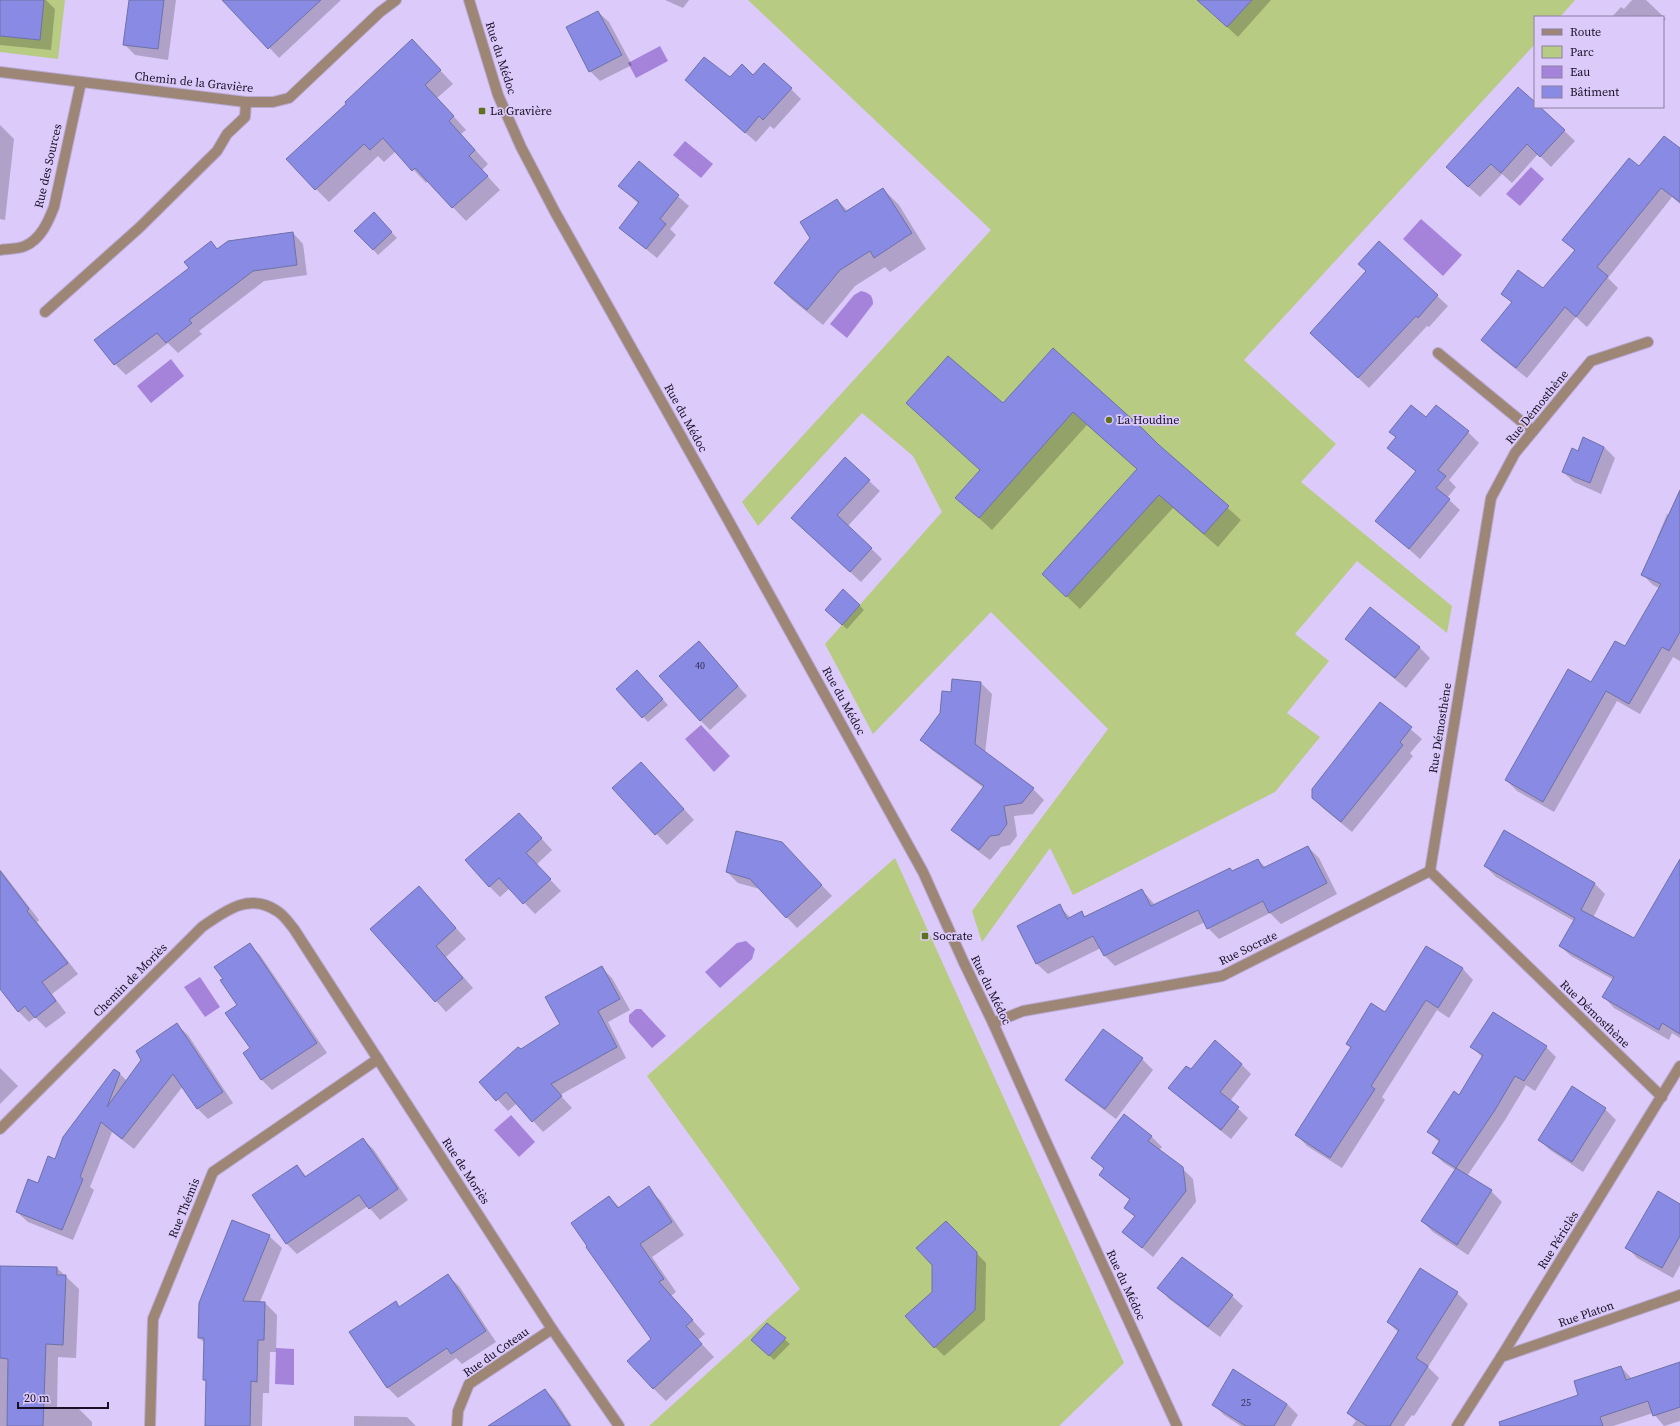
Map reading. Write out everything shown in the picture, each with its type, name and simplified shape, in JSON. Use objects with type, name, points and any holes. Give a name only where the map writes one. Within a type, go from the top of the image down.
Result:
[{"type":"street","name":"Chemin de la Gravière","points":[[0,72],[246,102],[273,102],[289,98],[380,12],[396,0]]},
{"type":"street","name":"Rue du Médoc","points":[[469,0],[498,95],[521,147],[555,212],[727,518],[923,872],[1177,1426]]},
{"type":"street","name":"Rue des Sources","points":[[0,250],[25,246],[46,226],[58,194],[81,82]]},
{"type":"street","points":[[45,312],[139,228],[217,150],[227,134],[245,117],[246,102]]},
{"type":"street","name":"Rue Démosthène","points":[[1648,342],[1591,361],[1515,453],[1491,498],[1430,871],[1662,1097]]},
{"type":"street","points":[[1438,353],[1533,431]]},
{"type":"street","name":"Rue Socrate","points":[[993,1023],[1023,1011],[1222,976],[1430,871]]},
{"type":"street","name":"Chemin de Moriès","points":[[0,1129],[176,952],[202,928],[226,910],[248,902],[264,903],[279,911],[294,929]]},
{"type":"street","name":"Rue de Moriès","points":[[294,929],[552,1329],[619,1426]]},
{"type":"street","name":"Rue Thémis","points":[[150,1426],[153,1319],[212,1172],[378,1059]]},
{"type":"street","name":"Rue Périclès","points":[[1457,1426],[1680,1066]]},
{"type":"street","name":"Rue Platon","points":[[1501,1357],[1680,1295]]},
{"type":"street","name":"Rue du Coteau","points":[[457,1426],[458,1411],[469,1384],[552,1329]]},
{"type":"green space","points":[[0,0],[65,0],[58,59],[0,52]]},
{"type":"green space","points":[[748,0],[1575,0],[1561,16],[1534,16],[1534,45],[1244,360],[1336,444],[1301,482],[1452,606],[1447,633],[1357,561],[1295,634],[1329,661],[1287,713],[1320,737],[1275,792],[1073,895],[1050,848],[982,942],[972,911],[1108,729],[991,612],[873,734],[825,644],[942,512],[913,456],[862,413],[758,526],[742,502],[991,230]]},
{"type":"green space","points":[[895,858],[1124,1363],[1059,1426],[649,1426],[800,1289],[647,1076]]},
{"type":"water","points":[[660,46],[668,61],[636,78],[628,63]]},
{"type":"water","points":[[685,141],[713,164],[701,178],[673,155]]},
{"type":"water","points":[[1531,167],[1544,179],[1520,206],[1506,194]]},
{"type":"water","points":[[1421,219],[1462,255],[1443,276],[1403,239]]},
{"type":"water","points":[[861,291],[870,295],[873,304],[847,338],[830,324],[854,295]]},
{"type":"water","points":[[171,359],[184,376],[151,403],[137,386]]},
{"type":"water","points":[[701,725],[730,756],[714,772],[685,739]]},
{"type":"water","points":[[746,941],[755,949],[752,959],[720,988],[705,972],[737,943]]},
{"type":"water","points":[[200,977],[220,1007],[205,1017],[184,987]]},
{"type":"water","points":[[636,1009],[641,1009],[666,1036],[652,1048],[629,1022],[629,1015]]},
{"type":"water","points":[[511,1115],[535,1142],[519,1157],[494,1130]]},
{"type":"water","points":[[276,1348],[294,1349],[294,1385],[275,1384]]},
{"type":"building","points":[[0,0],[44,0],[40,40],[0,36]]},
{"type":"building","points":[[129,0],[164,0],[158,49],[123,45]]},
{"type":"building","points":[[222,0],[321,0],[268,49]]},
{"type":"building","points":[[1197,0],[1252,0],[1227,27]]},
{"type":"building","points":[[598,11],[622,55],[589,72],[566,27]]},
{"type":"building","points":[[412,39],[441,70],[425,85],[454,116],[449,121],[475,150],[469,156],[488,176],[452,208],[415,168],[412,171],[383,138],[370,150],[364,144],[315,190],[286,159],[346,104],[345,102]]},
{"type":"building","points":[[704,57],[730,77],[742,64],[753,75],[764,63],[792,88],[763,120],[759,116],[745,133],[685,80]]},
{"type":"building","points":[[1518,87],[1534,101],[1534,108],[1541,108],[1565,130],[1540,157],[1527,144],[1501,173],[1491,164],[1468,187],[1446,167]]},
{"type":"building","points":[[1664,136],[1680,148],[1680,202],[1661,188],[1597,267],[1608,276],[1576,317],[1565,307],[1516,368],[1481,340],[1512,302],[1501,294],[1518,270],[1543,288],[1575,250],[1562,240],[1629,158],[1639,166]]},
{"type":"building","points":[[639,161],[679,195],[660,219],[666,224],[646,249],[619,228],[639,202],[618,186]]},
{"type":"building","points":[[883,188],[912,233],[874,258],[870,251],[840,270],[807,310],[774,283],[810,238],[800,222],[837,199],[845,212]]},
{"type":"building","points":[[374,212],[392,232],[373,250],[354,231]]},
{"type":"building","points":[[293,232],[297,265],[253,271],[189,320],[192,323],[166,343],[157,333],[114,365],[94,340],[189,268],[184,262],[211,241],[217,249],[228,241]]},
{"type":"building","points":[[1379,241],[1438,295],[1418,318],[1416,316],[1358,378],[1310,333],[1366,271],[1358,264]]},
{"type":"building","points":[[1053,348],[1159,445],[1229,506],[1204,534],[1159,495],[1066,597],[1042,574],[1137,469],[1073,412],[979,518],[955,498],[980,470],[906,403],[948,356],[1003,403]]},
{"type":"building","points":[[1411,405],[1426,417],[1436,405],[1469,431],[1438,470],[1446,476],[1436,488],[1450,499],[1409,549],[1375,521],[1416,471],[1387,448],[1396,437],[1389,432]]},
{"type":"building","points":[[1583,437],[1604,447],[1590,483],[1562,472],[1572,448],[1578,451]]},
{"type":"building","points":[[845,457],[870,480],[837,515],[872,548],[850,572],[791,518]]},
{"type":"building","points":[[1680,490],[1680,632],[1669,651],[1662,647],[1629,704],[1606,691],[1543,802],[1505,780],[1568,669],[1591,682],[1615,641],[1625,646],[1661,584],[1641,575]]},
{"type":"building","points":[[843,589],[860,605],[842,625],[825,610]]},
{"type":"building","points":[[1370,607],[1420,647],[1395,678],[1345,639]]},
{"type":"building","points":[[699,641],[738,686],[700,721],[659,676]]},
{"type":"building","points":[[637,670],[663,699],[642,718],[616,689]]},
{"type":"building","points":[[952,679],[981,682],[975,744],[1034,788],[1022,803],[1004,806],[1007,824],[999,835],[990,836],[979,850],[951,830],[984,786],[920,740],[940,713],[942,691],[951,692]]},
{"type":"building","points":[[1380,702],[1412,727],[1400,742],[1403,745],[1341,822],[1312,798],[1312,789]]},
{"type":"building","points":[[641,762],[684,809],[655,835],[612,788]]},
{"type":"building","points":[[519,813],[542,838],[526,853],[551,879],[523,904],[499,878],[489,887],[465,860]]},
{"type":"building","points":[[1504,830],[1595,883],[1581,910],[1634,938],[1680,859],[1680,1034],[1662,1023],[1659,1030],[1602,997],[1614,977],[1559,946],[1575,918],[1484,866]]},
{"type":"building","points":[[736,831],[782,842],[822,885],[786,918],[750,879],[726,872]]},
{"type":"building","points":[[1308,846],[1327,883],[1269,913],[1263,901],[1207,929],[1198,910],[1104,956],[1093,936],[1036,964],[1017,926],[1060,904],[1067,919],[1082,911],[1084,917],[1142,889],[1151,906],[1230,868],[1232,871],[1258,859],[1263,868]]},
{"type":"building","points":[[0,871],[29,909],[27,911],[68,963],[42,982],[56,1001],[35,1018],[25,1006],[18,1012],[0,989]]},
{"type":"building","points":[[419,886],[456,928],[436,946],[463,978],[435,1002],[370,929]]},
{"type":"building","points":[[250,943],[317,1043],[261,1080],[243,1053],[250,1048],[225,1013],[237,1005],[220,980],[223,979],[214,967]]},
{"type":"building","points":[[1426,946],[1463,968],[1438,1008],[1426,1000],[1371,1086],[1375,1089],[1330,1158],[1295,1135],[1351,1047],[1346,1044],[1371,1003],[1385,1012]]},
{"type":"building","points":[[602,966],[620,999],[598,1011],[617,1047],[551,1084],[562,1096],[532,1122],[506,1092],[496,1101],[479,1082],[518,1047],[521,1049],[560,1024],[545,997]]},
{"type":"building","points":[[1493,1012],[1547,1046],[1524,1081],[1515,1076],[1495,1110],[1456,1168],[1432,1153],[1440,1140],[1427,1132],[1454,1091],[1459,1095],[1483,1055],[1470,1047]]},
{"type":"building","points":[[177,1023],[223,1092],[197,1109],[173,1074],[122,1139],[101,1122],[80,1177],[83,1179],[62,1230],[16,1212],[28,1179],[38,1183],[48,1156],[55,1159],[63,1137],[114,1069],[120,1073],[107,1107],[141,1060],[136,1051]]},
{"type":"building","points":[[1103,1029],[1143,1058],[1105,1109],[1065,1080]]},
{"type":"building","points":[[1215,1040],[1242,1064],[1220,1092],[1239,1107],[1221,1130],[1168,1088],[1186,1066],[1191,1069]]},
{"type":"building","points":[[1572,1086],[1606,1108],[1572,1162],[1538,1140]]},
{"type":"building","points":[[1124,1114],[1152,1136],[1148,1141],[1183,1167],[1186,1191],[1142,1248],[1122,1232],[1135,1216],[1124,1208],[1130,1199],[1099,1175],[1104,1168],[1091,1158]]},
{"type":"building","points":[[363,1138],[398,1189],[369,1209],[359,1195],[286,1244],[252,1195],[297,1165],[305,1177]]},
{"type":"building","points":[[1456,1168],[1492,1190],[1457,1245],[1421,1221]]},
{"type":"building","points":[[649,1186],[672,1222],[640,1244],[664,1279],[659,1282],[693,1320],[686,1326],[702,1344],[653,1389],[627,1361],[651,1339],[586,1247],[587,1246],[571,1223],[609,1196],[618,1208]]},
{"type":"building","points":[[1658,1191],[1680,1204],[1680,1236],[1662,1268],[1625,1248]]},
{"type":"building","points":[[232,1220],[270,1235],[243,1301],[265,1302],[264,1340],[258,1340],[257,1382],[251,1381],[250,1426],[205,1426],[206,1380],[203,1380],[204,1338],[198,1338],[199,1303]]},
{"type":"building","points":[[946,1221],[977,1252],[975,1310],[934,1348],[905,1316],[932,1292],[932,1265],[916,1248]]},
{"type":"building","points":[[1182,1257],[1233,1295],[1208,1327],[1157,1288]]},
{"type":"building","points":[[0,1266],[57,1267],[57,1275],[66,1275],[63,1345],[46,1344],[43,1426],[7,1426],[8,1359],[0,1358]]},
{"type":"building","points":[[1420,1268],[1458,1292],[1416,1358],[1428,1366],[1390,1426],[1367,1426],[1347,1413],[1399,1330],[1387,1322]]},
{"type":"building","points":[[448,1274],[486,1331],[451,1354],[447,1348],[387,1388],[349,1332],[396,1301],[399,1307]]},
{"type":"building","points":[[767,1323],[786,1338],[769,1356],[751,1340]]},
{"type":"building","points":[[1680,1362],[1680,1407],[1653,1416],[1648,1401],[1600,1417],[1603,1426],[1500,1426],[1499,1422],[1578,1395],[1574,1381],[1621,1366],[1626,1380]]},
{"type":"building","points":[[1233,1369],[1287,1404],[1274,1426],[1246,1426],[1212,1405]]},
{"type":"building","points":[[545,1389],[570,1426],[488,1426]]},
{"type":"place","name":"La Gravière","points":[[482,111]]},
{"type":"place","name":"La Houdine","points":[[1109,420]]},
{"type":"place","name":"Socrate","points":[[925,936]]}]
